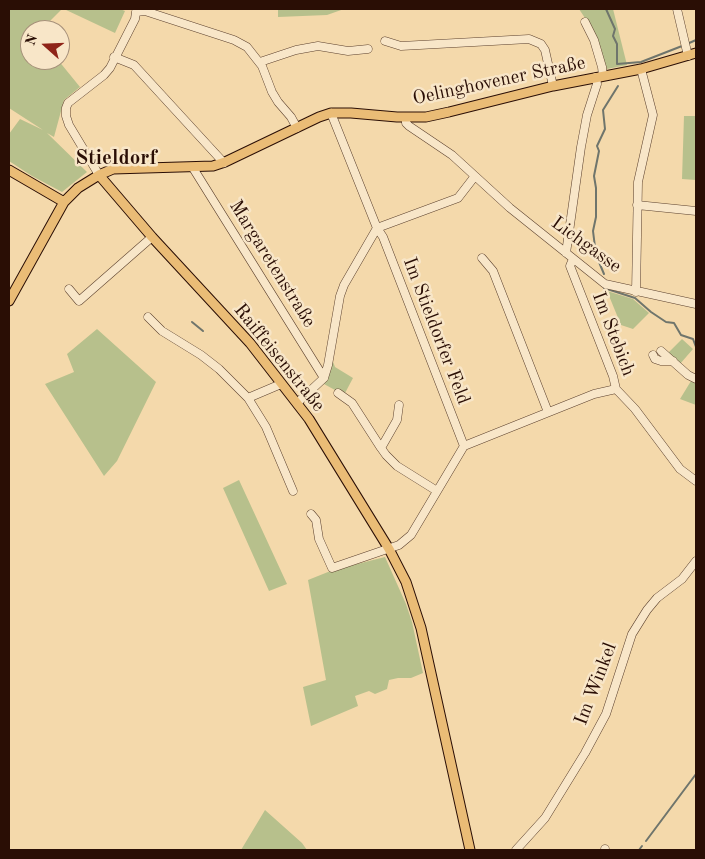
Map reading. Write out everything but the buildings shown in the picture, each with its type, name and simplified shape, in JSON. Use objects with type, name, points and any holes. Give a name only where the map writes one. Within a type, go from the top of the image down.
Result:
[{"type":"main road","name":"Oelinghovener Straße","points":[[9,301],[64,202],[78,188],[113,169],[213,166],[224,163],[331,113],[426,117],[553,86],[641,69],[689,50]]},
{"type":"main road","points":[[9,170],[64,202]]},
{"type":"main road","name":"Raiffeisenstraße","points":[[99,175],[152,237],[244,337],[297,403],[321,436],[389,549],[406,582],[421,628],[470,850]]},
{"type":"street","points":[[677,9],[689,50]]},
{"type":"street","points":[[99,175],[70,125],[66,116],[66,108],[68,103],[104,75],[110,68],[135,19],[136,10],[145,11],[234,40],[247,47],[260,62],[274,96],[291,117],[297,128]]},
{"type":"street","points":[[566,253],[587,115],[600,76],[594,40],[585,22]]},
{"type":"street","points":[[385,41],[401,46],[529,38],[541,44],[545,50],[553,86]]},
{"type":"street","points":[[260,62],[296,50],[318,46],[348,51],[368,49]]},
{"type":"street","points":[[114,57],[134,65],[224,163]]},
{"type":"street","points":[[636,292],[638,182],[653,115],[641,69]]},
{"type":"street","name":"Im Stieldorfer Feld","points":[[331,113],[464,446]]},
{"type":"street","name":"Lichgasse","points":[[406,117],[406,123],[409,126],[452,155],[510,208],[605,284],[696,304]]},
{"type":"street","name":"Margaretenstraße","points":[[193,168],[324,378]]},
{"type":"street","points":[[297,403],[324,378],[340,296],[344,285],[377,228],[458,198],[475,176]]},
{"type":"street","points":[[637,205],[696,211]]},
{"type":"street","points":[[69,290],[79,301],[152,237]]},
{"type":"street","points":[[482,258],[493,271],[548,412]]},
{"type":"street","name":"Im Stebich","points":[[573,259],[570,266],[613,376],[616,389],[635,408],[680,469],[696,481]]},
{"type":"street","points":[[148,317],[162,330],[219,369],[248,398],[266,427],[293,491]]},
{"type":"street","points":[[661,351],[688,375],[696,379]]},
{"type":"street","points":[[653,355],[661,361],[673,361]]},
{"type":"street","points":[[248,398],[281,384]]},
{"type":"street","points":[[311,514],[316,520],[319,539],[332,568],[389,549],[405,542],[411,535],[464,446],[594,394],[616,389]]},
{"type":"street","points":[[338,393],[352,403],[386,455],[397,466],[437,491]]},
{"type":"street","points":[[381,448],[397,420],[399,405]]},
{"type":"street","name":"Im Winkel","points":[[516,850],[525,847],[559,797],[585,753],[606,714],[632,634],[646,610],[657,598],[682,579],[696,561]]},
{"type":"green space","points":[[9,9],[62,9],[51,20],[20,20],[20,70],[66,70],[80,87],[64,100],[54,137],[47,133],[87,172],[62,192],[9,161],[9,134],[20,119],[43,130],[9,108]]},
{"type":"green space","points":[[64,9],[120,9],[125,11],[115,33]]},
{"type":"green space","points":[[278,9],[344,9],[327,15],[278,17]]},
{"type":"green space","points":[[579,9],[613,9],[627,65],[607,69],[593,30]]},
{"type":"green space","points":[[684,116],[696,116],[696,180],[682,179]]},
{"type":"green space","points":[[607,291],[633,299],[649,313],[633,329],[621,325]]},
{"type":"green space","points":[[97,329],[156,382],[117,461],[104,476],[45,384],[74,372],[67,354]]},
{"type":"green space","points":[[682,339],[693,349],[680,364],[668,353]]},
{"type":"green space","points":[[332,359],[335,367],[353,378],[344,395],[324,384]]},
{"type":"green space","points":[[691,381],[696,383],[696,405],[680,399]]},
{"type":"green space","points":[[239,480],[287,584],[269,591],[223,488]]},
{"type":"green space","points":[[385,557],[412,622],[423,673],[411,678],[389,680],[387,689],[375,694],[369,691],[355,696],[358,706],[311,726],[303,687],[326,680],[308,580],[333,570]]},
{"type":"green space","points":[[265,810],[302,843],[307,850],[241,850]]},
{"type":"waterway","points":[[606,9],[615,29],[613,36],[617,44],[617,64],[641,62],[682,46]]},
{"type":"waterway","points":[[687,44],[696,40]]},
{"type":"waterway","points":[[604,274],[596,255],[593,231],[596,217],[594,176],[599,151],[597,146],[605,129],[603,110],[618,86]]},
{"type":"waterway","points":[[604,288],[635,298],[666,322],[674,323],[681,335],[693,339],[696,347]]},
{"type":"waterway","points":[[192,322],[203,331]]},
{"type":"waterway","points":[[646,841],[696,774]]},
{"type":"waterway","points":[[639,850],[642,846]]},
{"type":"district","name":"Stieldorf","points":[[116,158]]}]
